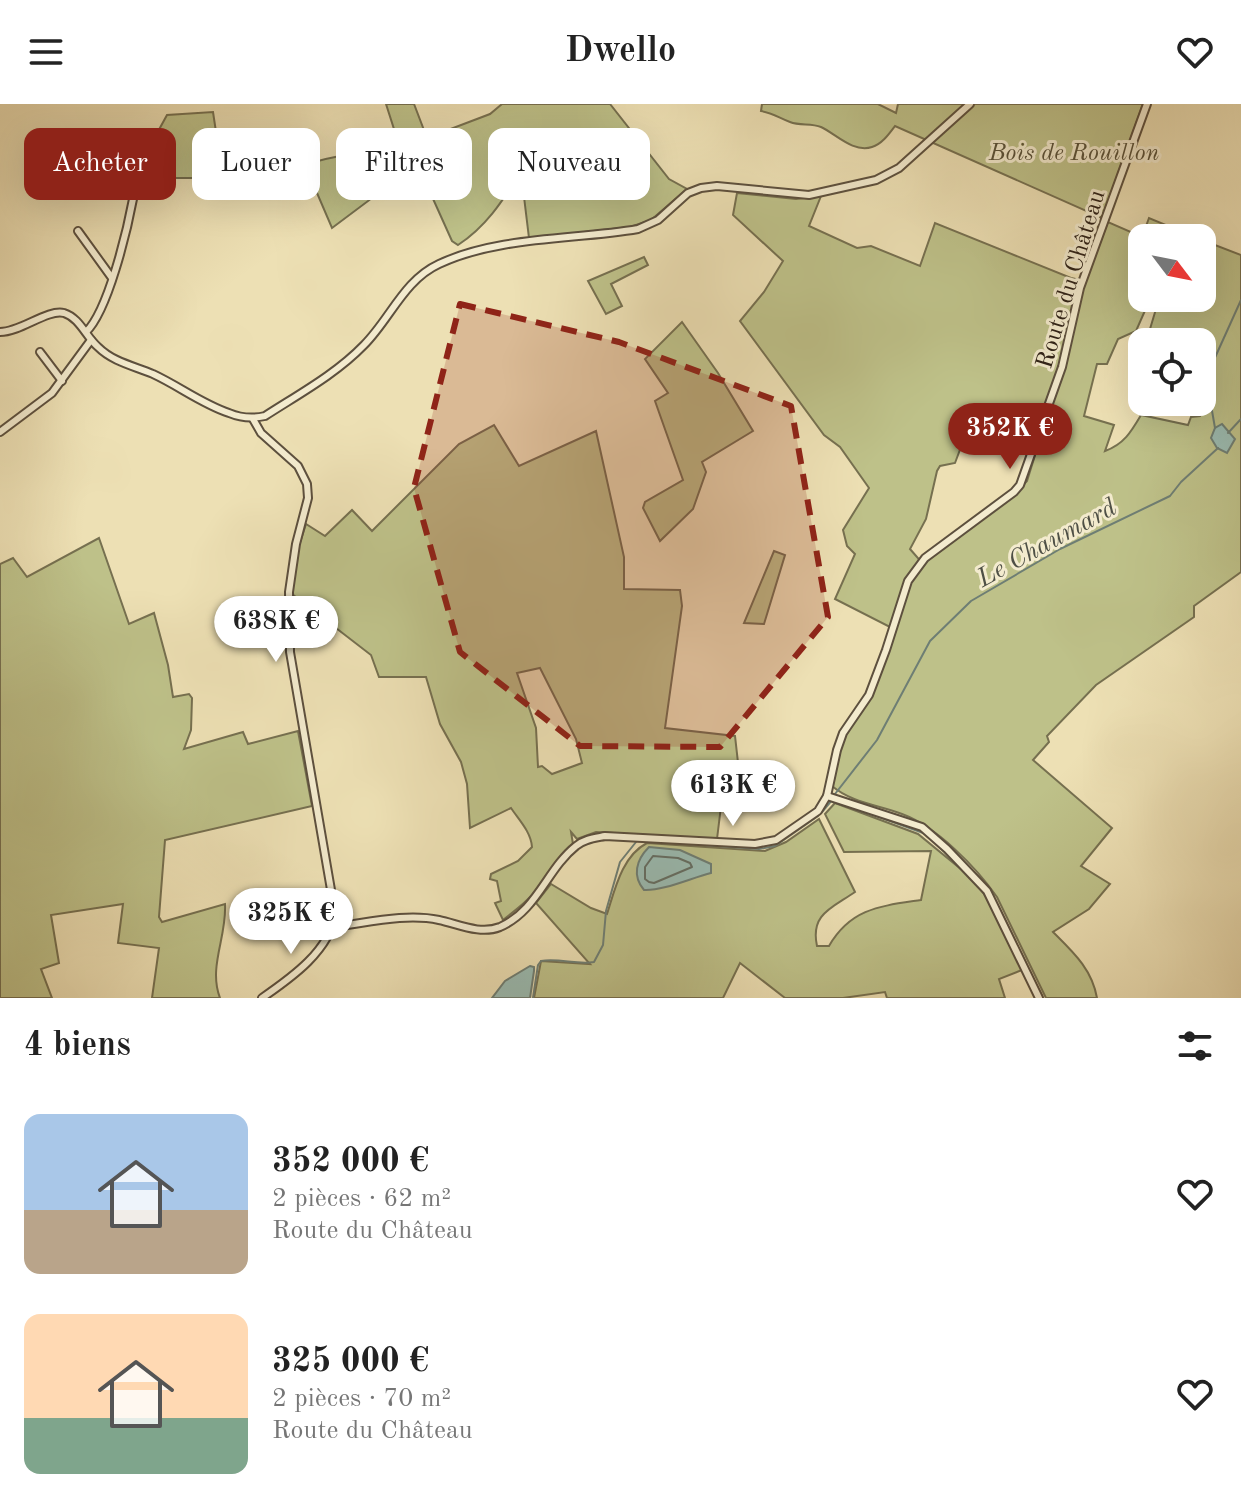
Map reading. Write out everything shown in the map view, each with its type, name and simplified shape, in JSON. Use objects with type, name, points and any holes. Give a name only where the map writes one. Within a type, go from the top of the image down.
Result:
[{"type":"street","points":[[0,332],[22,328],[58,313],[72,318],[98,348],[124,363],[152,374],[226,413],[253,419],[265,416],[340,368],[367,343],[413,283],[440,264],[487,249],[638,229],[658,220],[688,193],[701,188],[717,186],[809,195],[876,180],[899,168],[970,104]]},
{"type":"street","name":"Route du Château","points":[[827,796],[843,733],[869,695],[908,581],[925,558],[1020,485],[1062,367],[1080,288],[1147,104]]},
{"type":"street","points":[[86,332],[96,318],[127,236],[133,200]]},
{"type":"street","points":[[78,231],[112,278]]},
{"type":"street","points":[[0,432],[52,393],[91,340]]},
{"type":"street","points":[[40,352],[62,381]]},
{"type":"street","points":[[253,419],[261,433],[298,466],[307,484],[308,498],[296,544],[289,592],[290,652],[335,913],[333,927],[311,959],[262,998]]},
{"type":"street","points":[[333,927],[393,919],[427,919],[467,928],[499,927],[538,896],[565,858],[586,840],[605,836],[755,844],[776,840],[818,811],[827,796],[922,827],[947,849],[987,891],[1039,998]]},
{"type":"highlighted area","points":[[460,304],[619,342],[791,406],[828,617],[720,747],[580,746],[460,652],[414,488]]},
{"type":"green space","points":[[386,104],[414,104],[423,128],[394,128]]},
{"type":"green space","points":[[502,104],[610,104],[629,128],[488,128],[488,200],[502,200],[468,238],[458,245],[452,241],[434,200],[472,200],[472,128],[453,128],[490,114]]},
{"type":"green space","name":"Bois de Rouillon","points":[[762,104],[878,104],[896,113],[898,104],[1143,104],[1102,218],[895,126],[876,146],[858,147],[821,127],[794,123],[761,111]]},
{"type":"green space","points":[[213,112],[215,128],[192,128],[192,178],[176,178],[176,128],[160,128],[167,115]]},
{"type":"green space","points":[[650,155],[669,179],[687,189],[651,220],[630,227],[529,238],[524,200],[650,200]]},
{"type":"green space","points":[[336,157],[336,200],[369,200],[332,228],[320,200],[320,161]]},
{"type":"green space","points":[[737,193],[796,199],[821,196],[809,226],[857,248],[871,246],[920,266],[935,223],[1085,281],[1108,222],[1128,231],[1128,312],[1144,312],[1137,328],[1128,328],[1128,335],[1118,339],[1107,364],[1097,364],[1084,416],[1114,425],[1105,451],[1126,437],[1140,416],[1188,425],[1191,417],[1216,416],[1216,328],[1150,328],[1155,312],[1216,312],[1216,245],[1241,255],[1241,572],[1194,606],[1194,617],[1096,685],[1047,736],[1049,742],[1033,760],[1112,828],[1081,866],[1110,884],[1089,909],[1053,932],[1086,970],[1097,998],[1046,998],[997,897],[967,861],[942,838],[915,820],[857,800],[832,786],[843,740],[876,685],[896,630],[835,599],[855,554],[847,546],[843,530],[869,488],[840,447],[824,435],[740,321],[764,292],[783,261],[733,215]],"holes":[[[970,423],[1009,423],[1042,433],[1027,481],[1012,497],[923,564],[910,549],[926,519],[940,466],[955,463]]]},
{"type":"green space","points":[[1149,218],[1163,224],[1147,224]]},
{"type":"green space","points":[[644,257],[648,265],[611,284],[622,306],[606,314],[588,281]]},
{"type":"green space","points":[[682,322],[753,431],[702,462],[706,472],[693,509],[660,541],[643,508],[645,502],[683,480],[655,401],[668,393],[645,359]]},
{"type":"green space","points":[[494,425],[519,466],[596,431],[624,557],[624,589],[680,590],[682,606],[665,728],[735,736],[742,798],[722,798],[717,839],[596,832],[577,839],[571,832],[573,844],[537,890],[503,920],[495,903],[501,901],[497,881],[490,879],[491,874],[518,861],[532,847],[524,826],[511,808],[470,828],[467,784],[461,762],[440,724],[426,677],[379,677],[371,655],[292,594],[297,552],[306,524],[325,536],[352,510],[372,531],[459,444]],"holes":[[[540,668],[576,739],[582,763],[552,774],[542,766],[538,767],[536,728],[517,673]]]},
{"type":"green space","points":[[99,538],[129,624],[154,613],[173,697],[189,694],[192,698],[191,730],[184,749],[243,732],[248,744],[298,731],[312,806],[165,840],[159,917],[162,922],[225,904],[216,975],[220,998],[152,998],[159,948],[118,943],[123,904],[51,915],[59,963],[41,969],[52,998],[0,998],[0,564],[13,558],[27,577]]},
{"type":"green space","points":[[774,551],[785,555],[764,624],[744,623]]},
{"type":"green space","points":[[835,803],[918,834],[973,879],[987,898],[1022,970],[999,979],[1005,998],[887,998],[885,992],[843,998],[785,998],[740,963],[723,998],[534,998],[541,961],[590,964],[536,903],[551,884],[607,914],[625,865],[647,843],[765,851],[786,842],[819,819],[855,892],[820,919],[817,946],[829,946],[847,924],[868,911],[921,900],[931,851],[844,852],[825,814]]},
{"type":"water","points":[[1222,424],[1235,439],[1227,453],[1217,448],[1211,438],[1215,428]]},
{"type":"water","points":[[649,847],[680,850],[711,864],[711,873],[644,890],[637,868]]},
{"type":"water","points":[[530,966],[534,967],[534,971],[530,998],[492,998],[505,981]]},
{"type":"waterway","points":[[1215,428],[1211,405],[1215,379],[1213,362],[1241,300]]},
{"type":"waterway","name":"Le Chaumard","points":[[1228,433],[1241,419]]},
{"type":"waterway","name":"Le Chaumard","points":[[835,794],[877,740],[930,641],[971,601],[1060,549],[1170,496],[1218,448]]},
{"type":"waterway","name":"Le Chaumard","points":[[822,812],[832,800]]},
{"type":"waterway","points":[[849,806],[926,834]]},
{"type":"waterway","name":"Le Chaumard","points":[[662,842],[759,849],[775,846],[818,816]]},
{"type":"waterway","name":"Le Chaumard","points":[[533,998],[541,961],[594,962],[603,945],[606,911],[620,862],[636,842]]},
{"type":"waterway","points":[[936,844],[949,856]]}]
